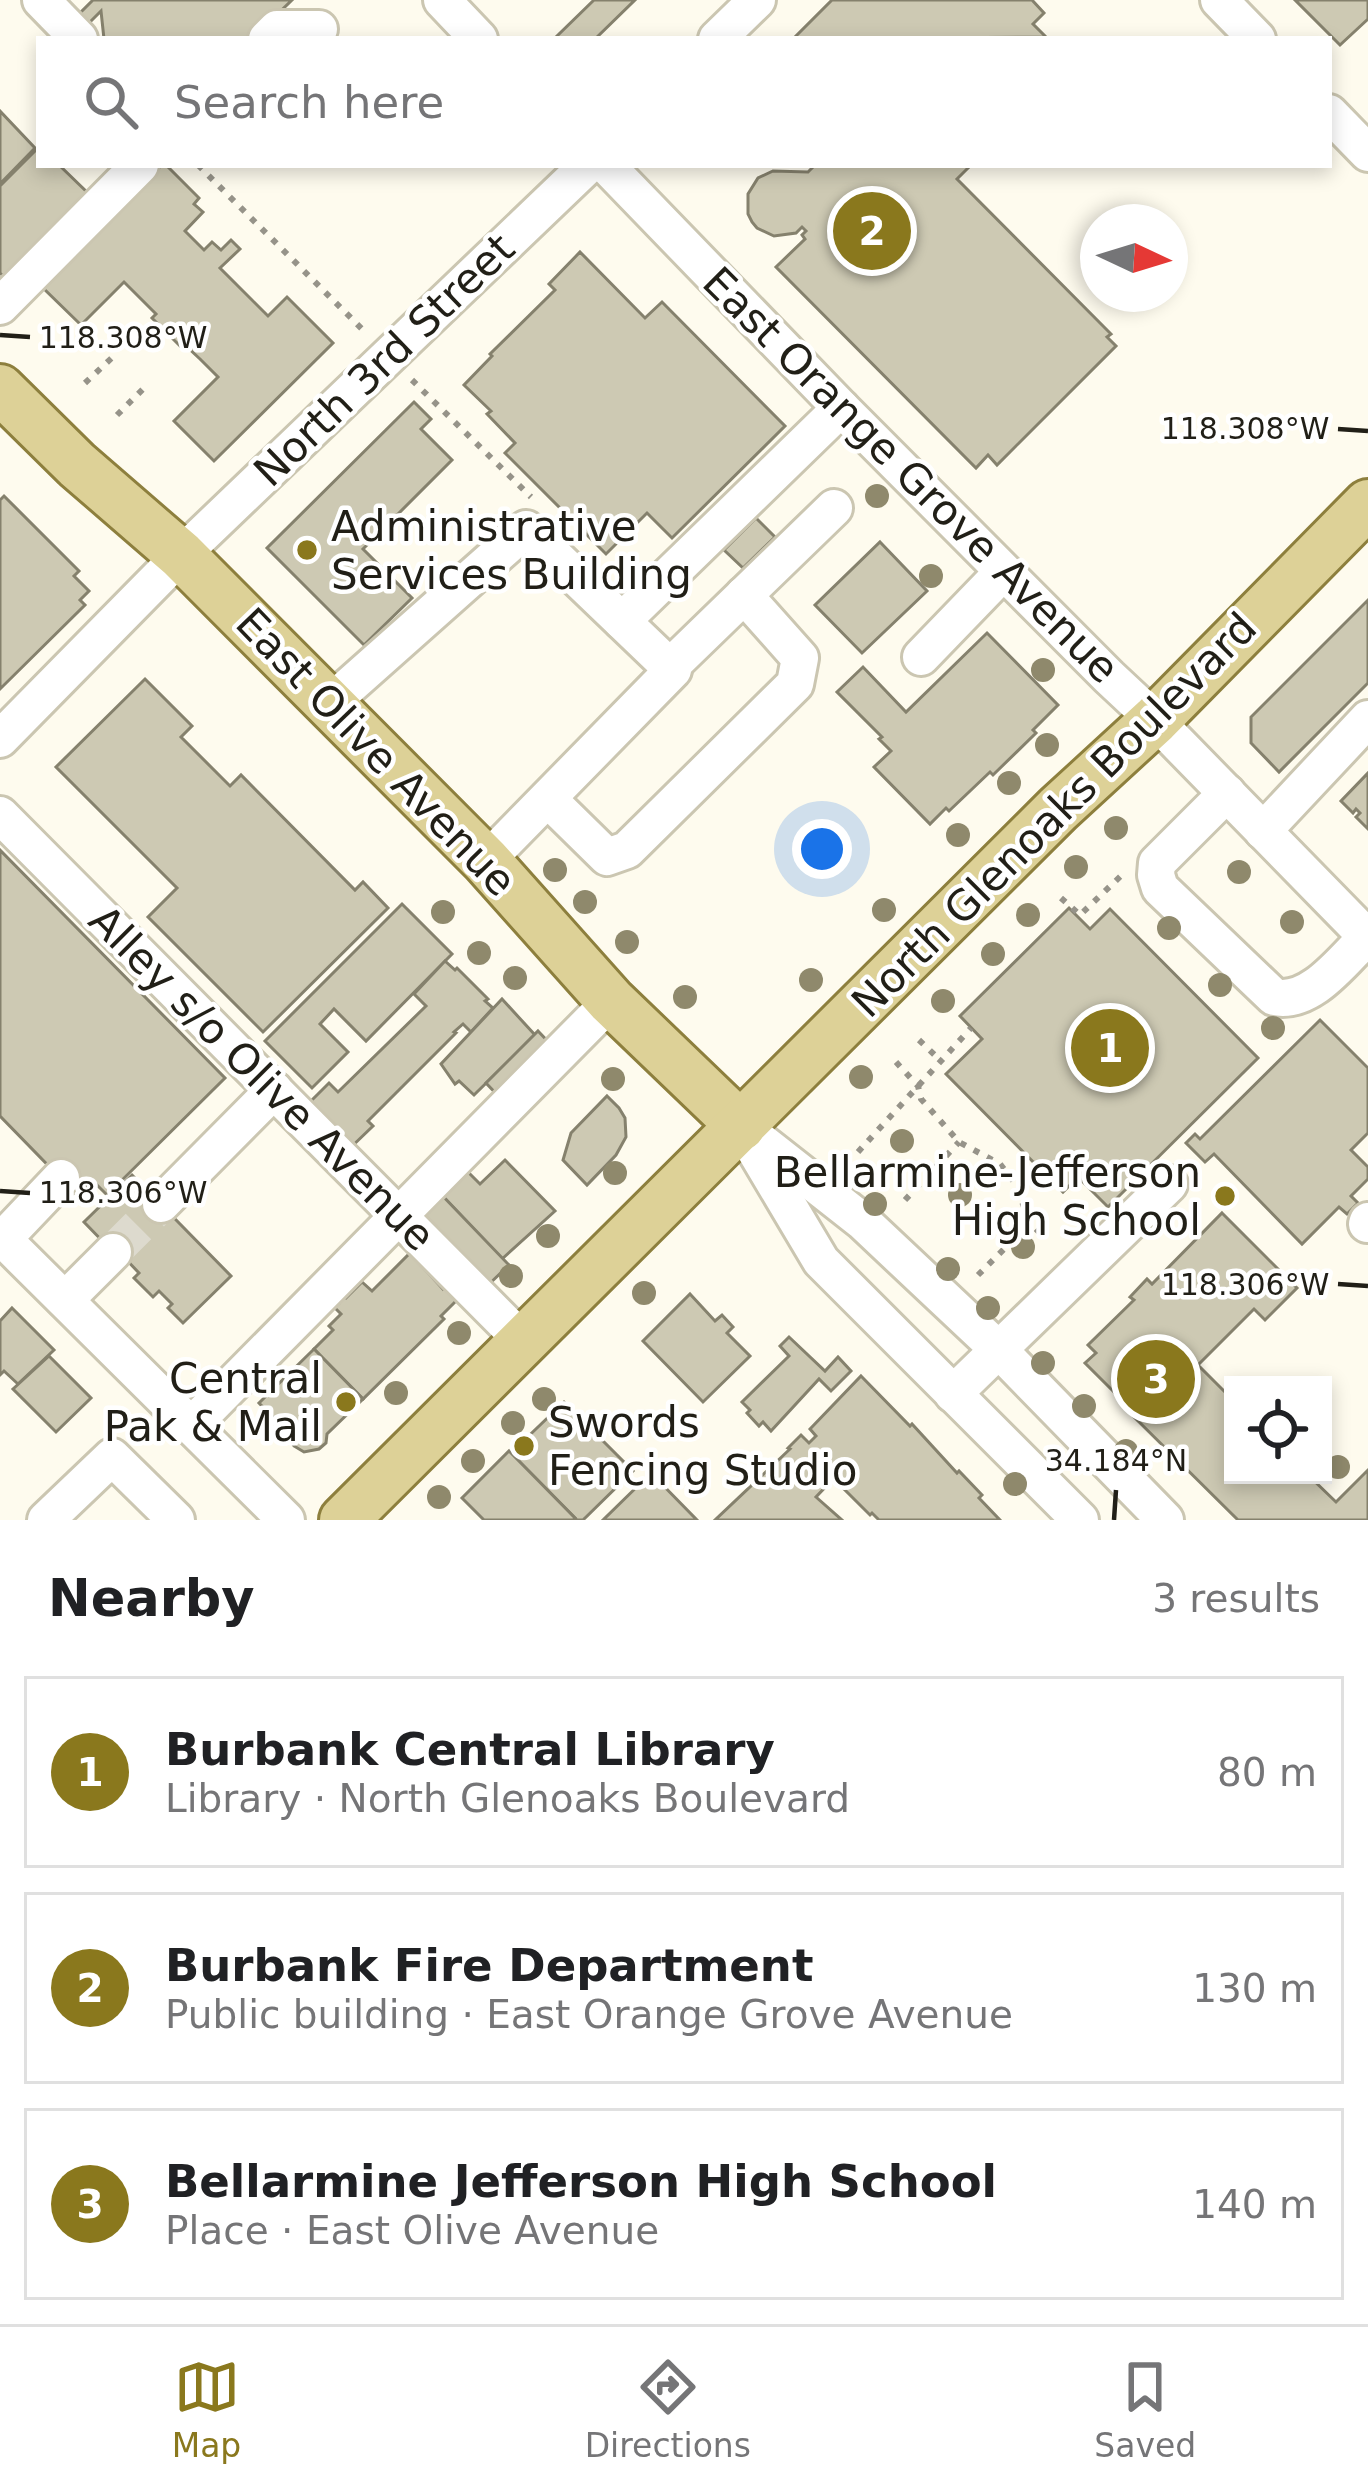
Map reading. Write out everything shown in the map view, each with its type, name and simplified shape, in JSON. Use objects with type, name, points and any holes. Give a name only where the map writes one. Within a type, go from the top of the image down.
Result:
[{"type":"main road","name":"East Olive Avenue","points":[[0,389],[77,465],[181,555],[486,860],[611,1000],[741,1126]]},
{"type":"main road","name":"North Glenoaks Boulevard","points":[[344,1520],[1058,809],[1361,524]]},
{"type":"street","points":[[41,0],[76,36]]},
{"type":"street","points":[[442,0],[476,36]]},
{"type":"street","points":[[720,36],[757,0]]},
{"type":"street","points":[[1219,0],[1254,36]]},
{"type":"street","points":[[270,36],[278,29],[319,29]]},
{"type":"street","points":[[1332,116],[1368,153]]},
{"type":"street","points":[[0,306],[137,168]]},
{"type":"street","name":"North 3rd Street","points":[[0,739],[181,555],[585,168]]},
{"type":"street","name":"East Orange Grove Avenue","points":[[608,168],[1367,938]]},
{"type":"street","points":[[622,621],[841,407]]},
{"type":"street","points":[[670,667],[834,508]]},
{"type":"street","points":[[329,704],[526,529],[670,667],[673,670],[486,860]]},
{"type":"street","points":[[921,657],[1003,572]]},
{"type":"street","points":[[548,799],[607,856],[627,850],[795,684],[800,658],[744,595]]},
{"type":"street","points":[[1263,831],[1368,719]]},
{"type":"street","points":[[1227,793],[1157,863],[1160,888],[1274,997],[1288,1000],[1310,991],[1367,938]]},
{"type":"street","name":"Alley s/o Olive Avenue","points":[[0,814],[523,1341]]},
{"type":"street","points":[[191,1426],[611,1000]]},
{"type":"street","points":[[161,1204],[274,1090]]},
{"type":"street","name":"East Olive Avenue","points":[[741,1126],[862,1221],[999,1350],[1165,1520]]},
{"type":"street","name":"East Olive Avenue","points":[[741,1126],[821,1261],[1080,1520]]},
{"type":"street","points":[[61,1178],[2,1238],[286,1520]]},
{"type":"street","points":[[953,1394],[1169,1184]]},
{"type":"street","points":[[65,1300],[112,1252]]},
{"type":"street","points":[[48,1519],[112,1457],[176,1520]]},
{"type":"path","points":[[158,343],[168,334]]},
{"type":"path","points":[[85,383],[116,354]]},
{"type":"path","points":[[117,415],[147,385]]},
{"type":"path","points":[[1061,898],[1080,915],[1112,885]]},
{"type":"path","points":[[858,1152],[971,1028]]},
{"type":"path","points":[[919,1040],[941,1061]]},
{"type":"path","points":[[896,1063],[959,1142],[1000,1164],[1015,1183],[1030,1223],[1046,1239]]},
{"type":"path","points":[[905,1200],[959,1142]]},
{"type":"path","points":[[978,1275],[1030,1223]]},
{"type":"building","points":[[93,0],[292,0],[255,36],[104,36],[101,11],[88,24],[78,15]]},
{"type":"building","points":[[594,0],[635,0],[598,36],[557,36]]},
{"type":"building","points":[[832,0],[1032,0],[1044,13],[1033,24],[1045,36],[796,36]]},
{"type":"building","points":[[1295,0],[1368,0],[1368,19],[1340,45]]},
{"type":"building","points":[[0,111],[35,148],[0,184]]},
{"type":"building","points":[[36,150],[36,168],[62,168],[90,195],[6,279],[0,273],[0,186]]},
{"type":"building","points":[[159,168],[169,168],[199,198],[194,204],[203,212],[185,231],[204,250],[212,242],[221,250],[231,240],[240,249],[220,268],[268,316],[287,297],[333,343],[214,461],[174,421],[218,377],[152,318],[156,314],[124,282],[81,325],[41,286]]},
{"type":"building","points":[[968,168],[957,179],[1080,303],[1080,312],[1089,312],[1111,334],[1107,337],[1116,346],[997,465],[988,455],[976,468],[776,267],[805,239],[806,231],[802,227],[796,233],[774,236],[752,222],[748,194],[758,178],[773,171]]},
{"type":"building","points":[[580,252],[645,318],[662,302],[785,426],[672,538],[647,513],[606,554],[505,453],[515,443],[464,385],[555,290],[549,284]]},
{"type":"building","points":[[414,402],[431,419],[421,429],[452,460],[363,549],[412,598],[364,645],[267,548]]},
{"type":"building","points":[[4,496],[79,571],[74,576],[89,591],[80,600],[85,605],[0,689],[0,500]]},
{"type":"building","points":[[756,518],[775,537],[743,568],[724,550]]},
{"type":"building","points":[[880,542],[927,591],[862,653],[815,605]]},
{"type":"building","points":[[1368,600],[1368,683],[1279,772],[1251,743],[1251,717]]},
{"type":"building","points":[[987,633],[1058,705],[993,775],[990,772],[930,824],[874,767],[891,751],[837,692],[863,667],[906,712]]},
{"type":"building","points":[[145,679],[192,726],[181,737],[230,786],[241,775],[355,890],[363,882],[388,908],[263,1032],[148,917],[177,888],[56,767]]},
{"type":"building","points":[[1368,773],[1368,829],[1356,817],[1360,813],[1356,809],[1353,813],[1341,801]]},
{"type":"building","points":[[0,850],[225,1078],[107,1195],[92,1180],[77,1195],[0,1116]]},
{"type":"building","points":[[402,904],[452,954],[366,1041],[334,1009],[320,1024],[348,1052],[312,1088],[265,1041]]},
{"type":"building","points":[[1069,908],[1090,929],[1110,909],[1258,1058],[1108,1207],[1078,1177],[1063,1192],[946,1074],[982,1039],[960,1016]]},
{"type":"building","points":[[445,961],[493,1008],[471,1032],[463,1024],[454,1032],[368,1121],[373,1126],[346,1152],[303,1109],[329,1083],[338,1092],[426,1006],[414,994]]},
{"type":"building","points":[[502,999],[535,1035],[474,1095],[459,1081],[455,1084],[441,1064]]},
{"type":"building","points":[[1320,1020],[1368,1068],[1368,1133],[1351,1150],[1368,1167],[1368,1179],[1351,1196],[1358,1203],[1347,1214],[1339,1207],[1302,1244],[1214,1154],[1205,1162],[1186,1143],[1195,1134],[1200,1139]]},
{"type":"building","points":[[538,1031],[557,1051],[505,1103],[486,1083]]},
{"type":"building","points":[[607,1096],[625,1118],[626,1137],[587,1185],[563,1160],[571,1133]]},
{"type":"building","points":[[505,1160],[555,1211],[502,1259],[436,1189],[461,1165],[480,1184]]},
{"type":"building","points":[[132,1175],[231,1276],[183,1323],[168,1308],[172,1304],[159,1291],[153,1297],[134,1278],[139,1273],[84,1222]]},
{"type":"building","points":[[436,1189],[509,1265],[484,1289],[411,1214]]},
{"type":"building","points":[[1222,1213],[1297,1288],[1265,1320],[1254,1309],[1198,1365],[1224,1391],[1224,1484],[1317,1484],[1336,1502],[1368,1470],[1368,1520],[1238,1520],[1129,1412],[1142,1398],[1136,1392],[1125,1403],[1085,1363],[1096,1353],[1088,1345],[1134,1300],[1130,1297],[1147,1279],[1152,1284]]},
{"type":"building","points":[[410,1253],[443,1289],[447,1285],[459,1298],[363,1399],[314,1349],[341,1314],[333,1299],[340,1292],[346,1298],[362,1282],[372,1291]]},
{"type":"building","points":[[690,1294],[715,1321],[722,1315],[733,1327],[727,1333],[750,1356],[703,1402],[643,1341]]},
{"type":"building","points":[[12,1308],[54,1350],[18,1384],[4,1371],[0,1375],[0,1321]]},
{"type":"building","points":[[789,1337],[825,1371],[838,1357],[851,1371],[831,1391],[819,1379],[771,1431],[763,1422],[759,1426],[742,1402],[789,1356],[780,1346]]},
{"type":"building","points":[[314,1349],[363,1399],[327,1434],[326,1443],[304,1452],[259,1403]]},
{"type":"building","points":[[49,1356],[91,1398],[56,1432],[13,1389]]},
{"type":"building","points":[[861,1376],[959,1471],[1000,1520],[879,1520],[836,1476],[816,1497],[842,1520],[715,1520],[801,1435],[809,1443],[816,1436],[810,1429]]},
{"type":"building","points":[[564,1402],[633,1471],[583,1520],[577,1520],[511,1453]]},
{"type":"building","points":[[509,1451],[573,1520],[484,1520],[462,1498]]},
{"type":"building","points":[[651,1473],[697,1520],[603,1520]]},
{"type":"tunnel","points":[[113,1252],[161,1204]]},
{"type":"place","name":"Burbank Fire Department","points":[[872,231]]},
{"type":"place","name":"Administrative Services Building","points":[[307,550]]},
{"type":"place","name":"Burbank Central Library","points":[[1110,1048]]},
{"type":"place","name":"Bellarmine-Jefferson High School","points":[[1225,1196]]},
{"type":"place","name":"Bellarmine Jefferson High School","points":[[1156,1379]]},
{"type":"place","name":"Central Pak & Mail","points":[[346,1402]]},
{"type":"place","name":"Swords Fencing Studio","points":[[524,1446]]}]
